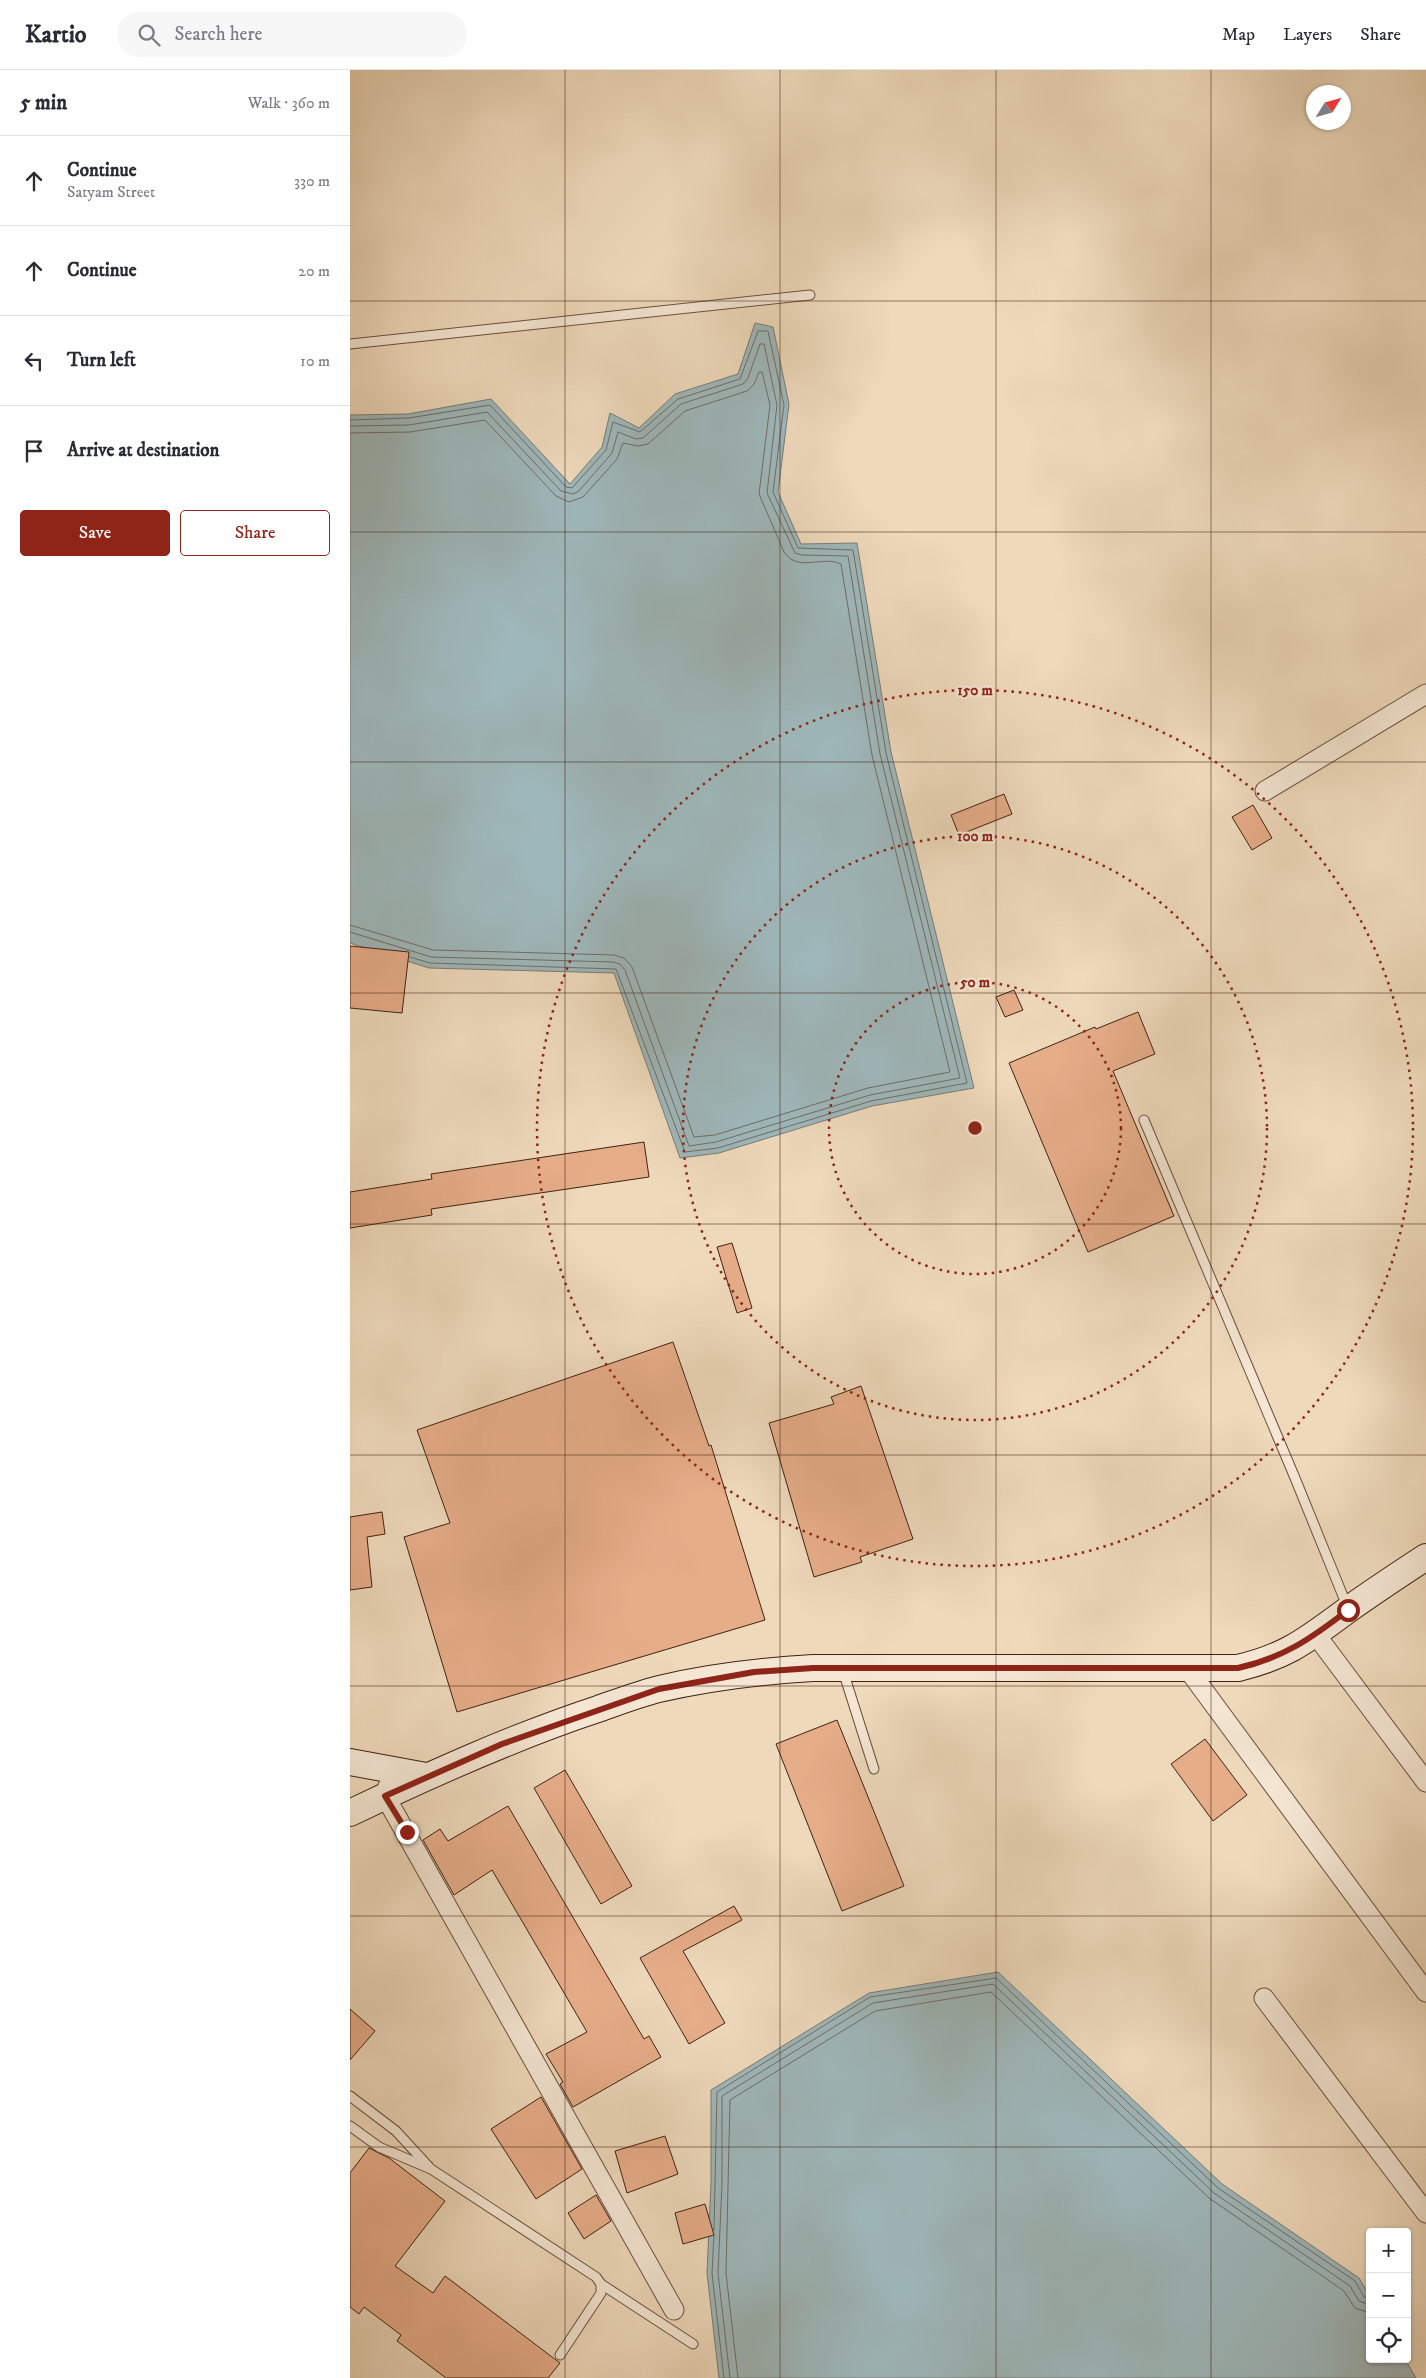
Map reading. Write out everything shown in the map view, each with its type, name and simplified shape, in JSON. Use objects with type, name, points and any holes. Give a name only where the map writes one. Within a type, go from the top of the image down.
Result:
[{"type":"street","points":[[1265,792],[1426,694]]},
{"type":"street","points":[[350,1813],[426,1776],[502,1744],[659,1689],[754,1672],[842,1668],[1238,1668],[1264,1662],[1286,1653],[1316,1635],[1348,1610],[1426,1557]]},
{"type":"street","points":[[1316,1635],[1426,1782]]},
{"type":"street","points":[[1187,1668],[1426,1992]]},
{"type":"street","points":[[350,1762],[426,1776]]},
{"type":"street","points":[[393,1770],[385,1796],[674,2310]]},
{"type":"street","points":[[1264,1998],[1426,2213]]},
{"type":"lane","points":[[350,344],[810,295]]},
{"type":"lane","points":[[1144,1120],[1295,1478],[1348,1610]]},
{"type":"lane","points":[[842,1668],[874,1769]]},
{"type":"lane","points":[[350,2096],[396,2131],[431,2169]]},
{"type":"lane","points":[[350,2126],[379,2147],[431,2169],[596,2277],[601,2284],[693,2344]]},
{"type":"lane","points":[[560,2355],[602,2293],[601,2284]]},
{"type":"water","points":[[755,323],[773,327],[789,404],[778,492],[801,544],[857,543],[891,752],[974,1088],[872,1106],[719,1153],[680,1158],[614,973],[429,968],[350,943],[350,415],[408,414],[491,399],[570,484],[602,447],[610,413],[639,428],[675,394],[738,374]]},
{"type":"water","points":[[998,1972],[1222,2184],[1359,2278],[1366,2290],[1366,2363],[1407,2363],[1416,2378],[719,2378],[707,2273],[711,2183],[711,2090],[869,1993]]},
{"type":"building","points":[[1004,794],[1012,814],[959,835],[951,815]]},
{"type":"building","points":[[1253,805],[1272,838],[1252,850],[1232,817]]},
{"type":"building","points":[[350,946],[409,952],[402,1013],[350,1008]]},
{"type":"building","points":[[1014,990],[1023,1010],[1005,1017],[996,997]]},
{"type":"building","points":[[1138,1012],[1155,1054],[1113,1071],[1174,1216],[1088,1252],[1009,1063],[1095,1027],[1096,1029]]},
{"type":"building","points":[[644,1142],[649,1177],[431,1209],[432,1215],[350,1228],[350,1192],[432,1179],[431,1174]]},
{"type":"building","points":[[732,1243],[752,1308],[737,1313],[717,1247]]},
{"type":"building","points":[[673,1342],[709,1446],[711,1445],[765,1620],[457,1712],[404,1537],[450,1523],[417,1430]]},
{"type":"building","points":[[861,1386],[913,1539],[860,1557],[862,1562],[814,1577],[769,1423],[834,1404],[831,1397]]},
{"type":"building","points":[[382,1512],[385,1534],[367,1537],[372,1587],[350,1590],[350,1517]]},
{"type":"building","points":[[837,1720],[904,1886],[842,1911],[776,1744]]},
{"type":"building","points":[[1205,1739],[1247,1795],[1213,1821],[1171,1764]]},
{"type":"building","points":[[565,1770],[632,1886],[601,1904],[534,1788]]},
{"type":"building","points":[[508,1806],[644,2039],[649,2036],[661,2057],[573,2107],[560,2084],[563,2082],[546,2054],[587,2032],[492,1870],[454,1895],[423,1840],[440,1829],[448,1841]]},
{"type":"building","points":[[734,1906],[742,1920],[683,1951],[725,2023],[689,2044],[640,1958]]},
{"type":"building","points":[[350,2009],[375,2031],[350,2060]]},
{"type":"building","points":[[541,2097],[582,2169],[536,2199],[491,2129]]},
{"type":"building","points":[[665,2136],[678,2174],[627,2193],[615,2151]]},
{"type":"building","points":[[369,2148],[389,2158],[445,2201],[395,2266],[433,2293],[445,2276],[560,2363],[548,2378],[446,2378],[397,2341],[401,2335],[364,2307],[359,2314],[350,2307],[350,2173]]},
{"type":"building","points":[[596,2195],[611,2221],[584,2239],[568,2213]]},
{"type":"building","points":[[705,2204],[714,2235],[683,2244],[675,2213]]},
{"type":"route","points":[[407,1832],[385,1796],[426,1776],[502,1744],[580,1715],[659,1689],[754,1672],[813,1668],[1238,1668],[1264,1662],[1286,1653],[1316,1635],[1348,1610]]}]
